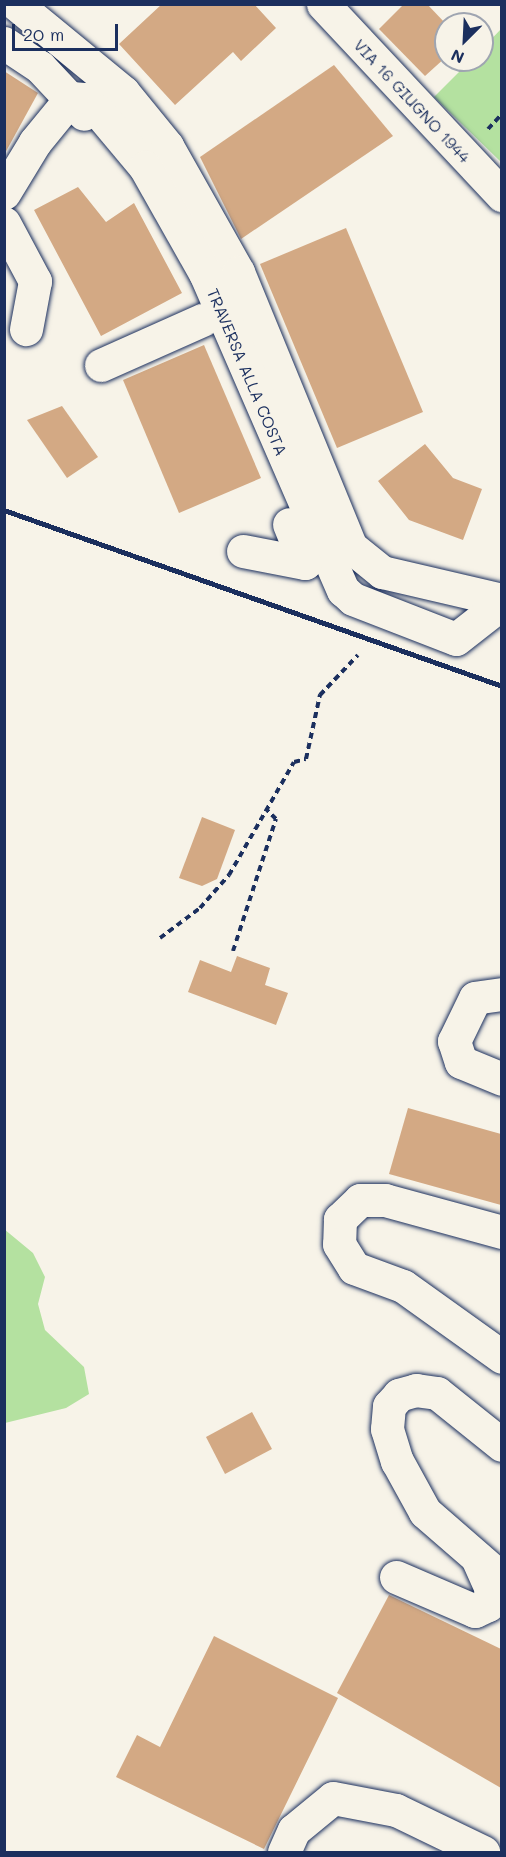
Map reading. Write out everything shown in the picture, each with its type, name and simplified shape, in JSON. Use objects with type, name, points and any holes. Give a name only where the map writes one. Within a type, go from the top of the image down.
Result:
[{"type":"street","points":[[16,4],[123,92],[167,146],[238,272],[351,547],[382,572],[500,601]]},
{"type":"street","name":"VIA 16 GIUGNO 1944","points":[[333,8],[501,195]]},
{"type":"street","name":"TRAVERSA ALLA COSTA","points":[[4,43],[40,67],[71,98],[84,99],[98,111],[145,166],[205,273],[343,590],[353,599],[456,639],[500,601]]},
{"type":"street","points":[[4,193],[35,142],[71,98],[129,175],[202,320],[305,563],[243,551]]},
{"type":"street","points":[[4,223],[35,281],[26,329]]},
{"type":"street","points":[[101,365],[202,320]]},
{"type":"street","points":[[501,994],[475,998],[454,1041],[461,1062],[501,1079]]},
{"type":"street","points":[[501,1232],[385,1200],[360,1200],[340,1219],[339,1244],[354,1268],[403,1286],[501,1357]]},
{"type":"street","points":[[501,1445],[437,1393],[416,1390],[399,1395],[389,1406],[387,1429],[397,1461],[425,1512],[501,1579]]},
{"type":"street","points":[[396,1577],[475,1611],[488,1605],[491,1589],[477,1558]]},
{"type":"street","points":[[284,1852],[294,1830],[333,1798],[396,1809],[483,1852]]},
{"type":"path","points":[[160,938],[200,908],[229,874],[294,762],[306,759],[320,695],[358,655]]},
{"type":"path","points":[[233,951],[276,819],[267,810]]},
{"type":"green space","points":[[501,29],[501,162],[434,97],[459,72],[494,72],[494,36]]},
{"type":"green space","points":[[4,1229],[33,1253],[45,1277],[38,1304],[45,1330],[84,1367],[89,1394],[66,1408],[5,1423]]},
{"type":"building","points":[[162,4],[254,4],[276,28],[241,61],[233,52],[175,105],[119,44]]},
{"type":"building","points":[[404,4],[427,4],[435,12],[434,68],[425,76],[379,29]]},
{"type":"building","points":[[334,65],[393,136],[241,239],[200,157]]},
{"type":"building","points":[[4,71],[38,93],[4,155]]},
{"type":"building","points":[[78,187],[106,222],[134,203],[182,293],[101,336],[34,210]]},
{"type":"building","points":[[346,228],[423,412],[337,448],[260,264]]},
{"type":"building","points":[[204,345],[261,478],[179,513],[123,380]]},
{"type":"building","points":[[62,406],[98,457],[67,478],[27,420]]},
{"type":"building","points":[[425,444],[453,478],[482,489],[463,540],[409,520],[378,481]]},
{"type":"building","points":[[202,817],[235,830],[217,879],[202,886],[179,878]]},
{"type":"building","points":[[237,956],[270,968],[265,985],[288,993],[276,1025],[188,992],[200,960],[231,972]]},
{"type":"building","points":[[408,1108],[501,1134],[501,1205],[389,1174]]},
{"type":"building","points":[[252,1412],[272,1449],[225,1474],[206,1437]]},
{"type":"building","points":[[389,1595],[501,1649],[501,1788],[337,1693]]},
{"type":"building","points":[[214,1636],[338,1698],[264,1849],[116,1777],[137,1735],[160,1747]]},
{"type":"railway","points":[[4,510],[502,686]]}]
